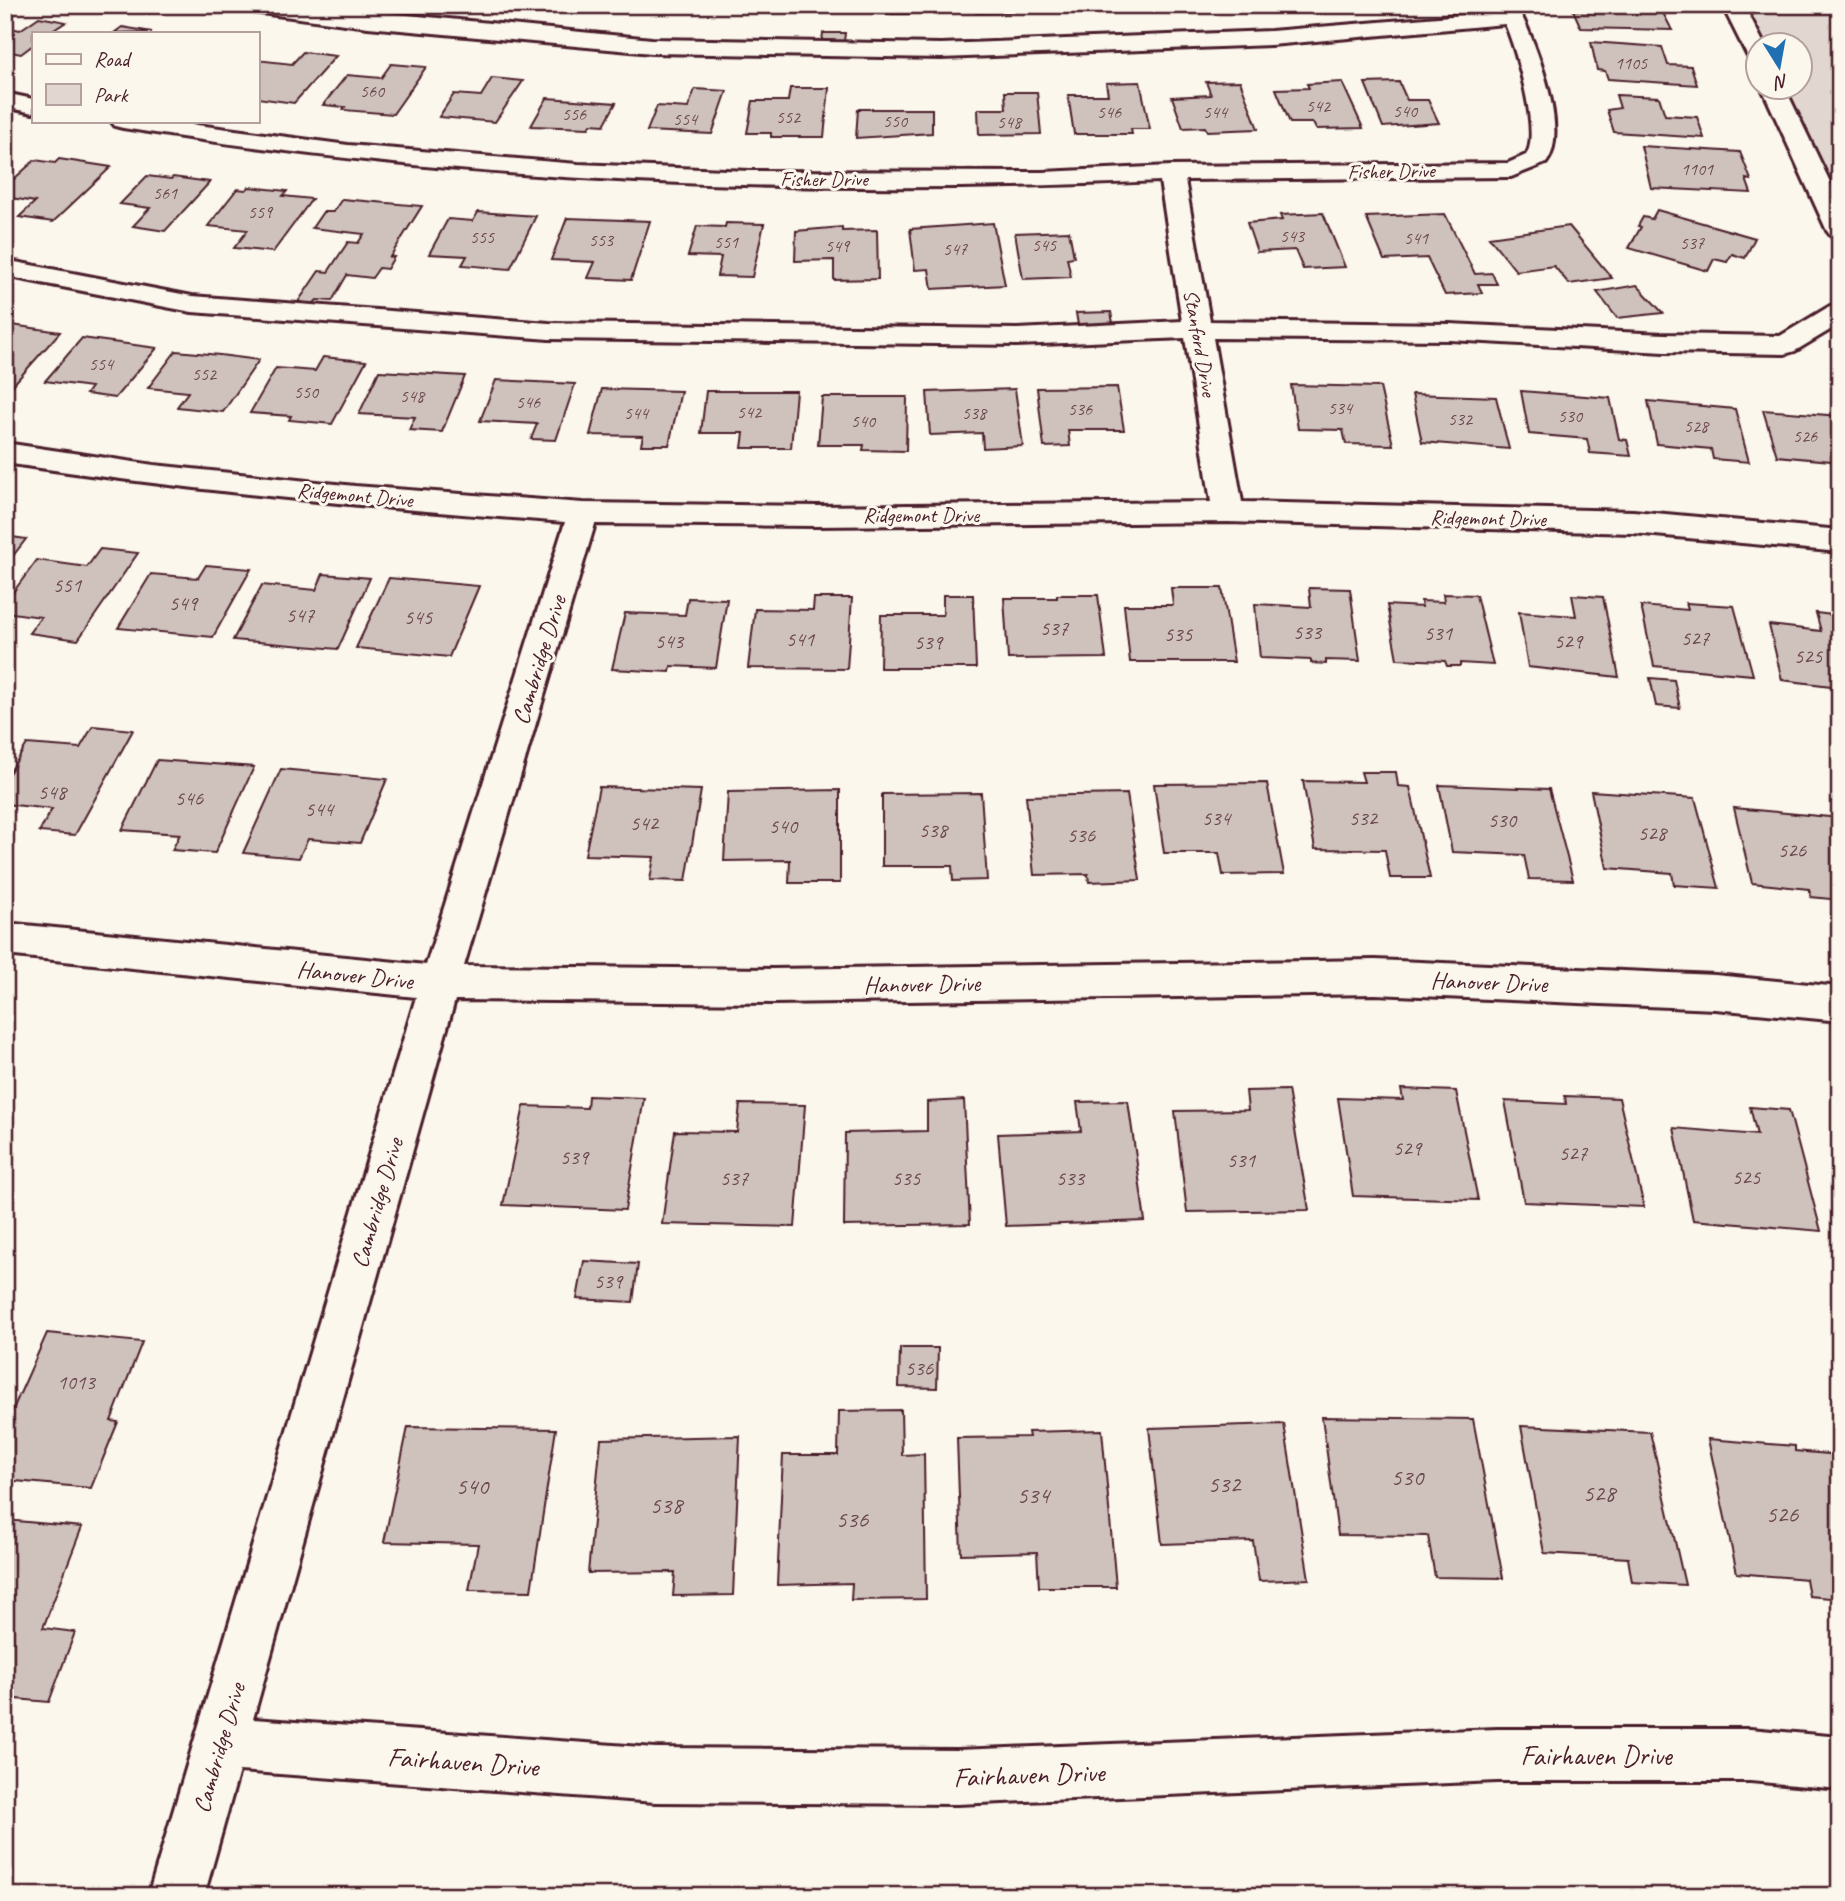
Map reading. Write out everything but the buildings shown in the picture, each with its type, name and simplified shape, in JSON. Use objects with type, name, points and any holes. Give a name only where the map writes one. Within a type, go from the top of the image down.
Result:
[{"type":"street","points":[[253,5],[368,20],[652,46],[941,51],[1272,38],[1508,11]]},
{"type":"street","points":[[1733,5],[1746,32]]},
{"type":"street","name":"Fisher Drive","points":[[129,122],[348,152],[578,171],[750,178],[1043,179],[1171,173],[1511,170],[1528,164],[1539,156],[1543,145],[1543,127],[1520,33],[1508,11]]},
{"type":"street","points":[[5,100],[32,106]]},
{"type":"street","points":[[1780,102],[1840,231]]},
{"type":"street","name":"Stanford Drive","points":[[1171,173],[1228,512]]},
{"type":"street","points":[[5,268],[192,304],[549,331],[1017,337],[1197,329],[1450,332],[1664,343],[1785,345],[1840,312]]},
{"type":"street","name":"Ridgemont Drive","points":[[5,453],[154,475],[355,496],[583,513],[816,516],[1228,512],[1633,522],[1840,541]]},
{"type":"street","name":"Cambridge Drive","points":[[177,1896],[440,983],[583,513]]},
{"type":"street","name":"Hanover Drive","points":[[5,939],[440,983],[773,986],[1375,977],[1715,992],[1840,1004]]},
{"type":"street","name":"Fairhaven Drive","points":[[220,1743],[655,1775],[957,1777],[1497,1755],[1750,1755],[1840,1763]]},
{"type":"green space","points":[[1745,5],[1840,5],[1840,209],[1790,102],[1814,102],[1814,32],[1757,32]]}]
